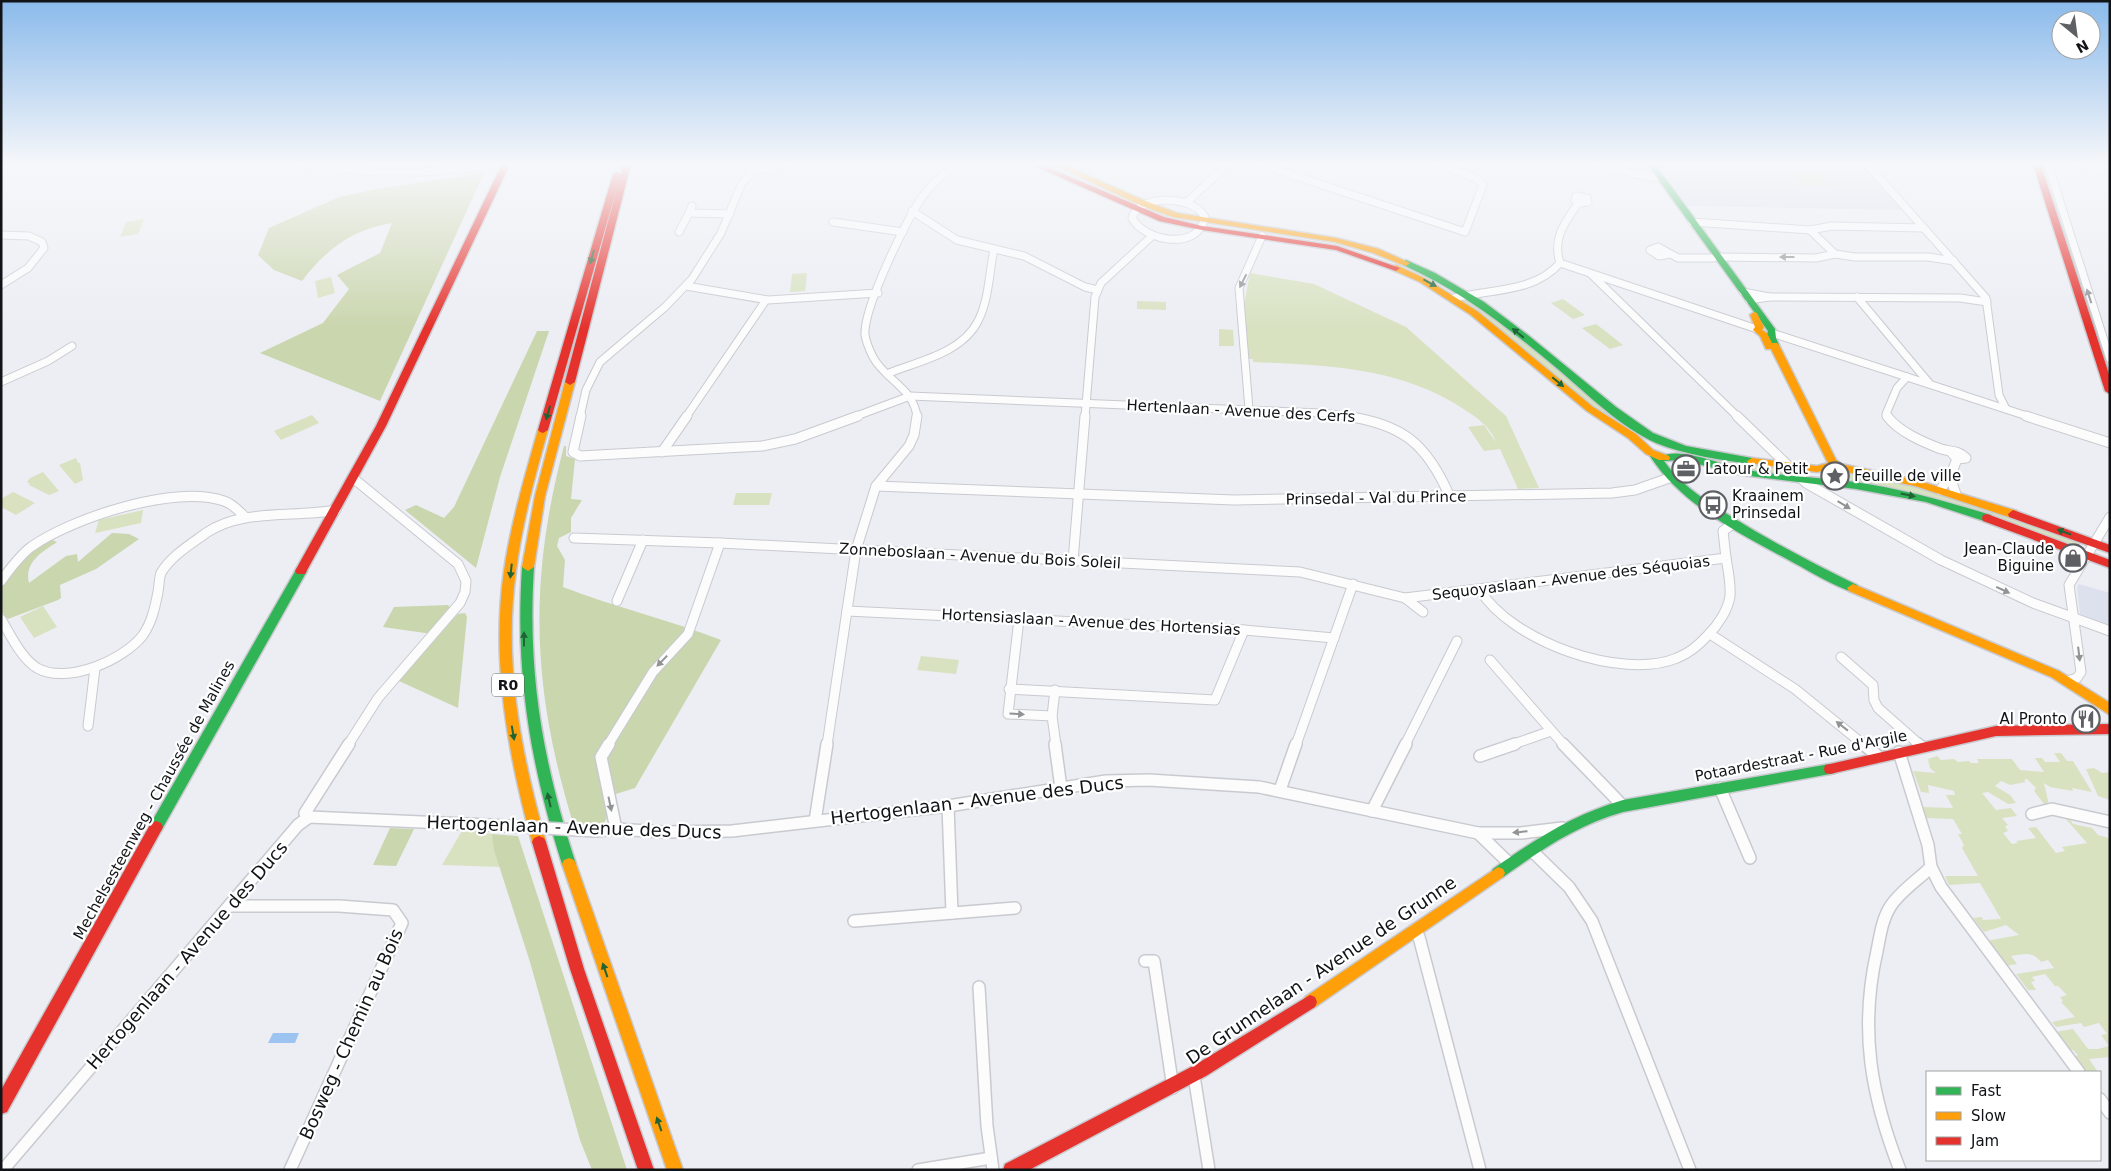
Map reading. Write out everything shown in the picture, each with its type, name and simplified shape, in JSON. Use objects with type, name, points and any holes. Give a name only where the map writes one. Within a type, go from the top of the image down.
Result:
[{"type":"main road","name":"Mechelsesteenweg - Chaussée de Malines","points":[[1,1106],[109,910],[353,478],[381,426],[480,219]]},
{"type":"main road","name":"R0","points":[[603,219],[524,496],[510,573],[506,652],[509,707],[530,814],[577,969],[646,1170]]},
{"type":"main road","name":"R0","points":[[614,219],[540,496],[528,568],[524,648],[538,754],[553,818],[676,1170]]},
{"type":"main road","points":[[1161,219],[1329,239],[1376,251],[1434,274],[1467,293],[1599,399],[1656,438],[1672,453],[1736,471],[1837,483],[1891,492],[1957,508],[2110,564]]},
{"type":"main road","points":[[1688,219],[1716,258],[1746,296],[1765,331],[1832,462],[1844,472],[1847,480],[1837,483],[1826,478],[1822,471],[1824,462],[1765,331],[1716,258],[1695,225],[1690,219]]},
{"type":"main road","points":[[2055,219],[2110,391]]},
{"type":"main road","points":[[1263,232],[1361,255],[1416,276],[1454,298],[1592,410],[1644,445],[1646,450],[1655,456],[1663,469],[1672,477],[1734,523],[1774,549],[1843,584],[2067,680],[2110,710]]},
{"type":"main road","points":[[1644,445],[1648,440],[1656,438]]},
{"type":"main road","points":[[1672,453],[1664,466],[1672,477]]},
{"type":"main road","points":[[1655,456],[1672,453],[1817,469],[1823,467],[1838,468],[1956,494],[2110,549]]},
{"type":"main road","name":"Potaardestraat - Rue d'Argile","points":[[1562,828],[1592,814],[1623,806],[1825,770],[1996,731],[2110,729]]},
{"type":"main road","name":"De Grunnelaan - Avenue de Grunne","points":[[1011,1170],[1173,1088],[1267,1032],[1562,828]]},
{"type":"street","points":[[680,232],[686,219]]},
{"type":"street","points":[[728,219],[711,251],[686,286],[665,307],[627,337],[600,362],[586,390],[573,452],[580,456],[762,446],[795,439],[910,396]]},
{"type":"street","points":[[815,821],[856,550],[876,486],[909,446],[914,435],[917,414],[910,396],[873,358],[865,336],[868,317],[909,219]]},
{"type":"street","points":[[924,219],[957,240],[1024,256],[1085,287],[1098,290]]},
{"type":"street","points":[[1133,219],[1133,223],[1137,228],[1152,236],[1164,238],[1185,237],[1204,224],[1204,219]]},
{"type":"street","points":[[1425,219],[1465,232],[1470,219]]},
{"type":"street","points":[[1560,263],[1555,245],[1557,236],[1568,219]]},
{"type":"street","points":[[1916,219],[1983,294],[1987,302],[2000,395],[2006,409]]},
{"type":"street","points":[[2065,219],[2110,359]]},
{"type":"street","points":[[832,222],[903,232]]},
{"type":"street","points":[[1695,225],[1788,227],[1810,230],[1832,226],[1924,228]]},
{"type":"street","points":[[1810,230],[1835,254]]},
{"type":"street","points":[[1249,409],[1239,288],[1263,232]]},
{"type":"street","points":[[1,235],[18,235],[39,239],[43,244],[43,251],[28,268],[1,285]]},
{"type":"street","points":[[1072,561],[1094,304],[1098,290],[1108,276],[1152,236]]},
{"type":"street","points":[[889,373],[950,348],[972,331],[981,316],[994,249]]},
{"type":"street","points":[[1670,254],[1678,258],[1816,258],[1835,254],[1855,257],[1928,257],[1948,254]]},
{"type":"street","points":[[1928,257],[1954,261]]},
{"type":"street","points":[[1560,263],[1741,323],[1749,322],[1765,331],[2110,444]]},
{"type":"street","points":[[1454,298],[1467,293],[1505,289],[1526,284],[1553,272],[1560,263]]},
{"type":"street","points":[[1591,274],[1804,479],[1892,533],[1941,560],[2033,603],[2110,631]]},
{"type":"street","points":[[686,286],[766,300],[878,293]]},
{"type":"street","points":[[1960,298],[1983,294]]},
{"type":"street","points":[[1746,296],[1960,298],[1987,302]]},
{"type":"street","points":[[1861,297],[1913,367],[1930,384]]},
{"type":"street","points":[[662,452],[766,300]]},
{"type":"street","points":[[2098,324],[2110,326]]},
{"type":"street","points":[[1,382],[48,361],[72,346]]},
{"type":"street","points":[[1913,367],[1910,378],[1897,388],[1886,414],[1889,420],[1904,431],[1951,452],[1957,459],[1950,477],[1940,490]]},
{"type":"street","points":[[1895,374],[1897,388]]},
{"type":"street","points":[[1990,404],[2000,395]]},
{"type":"street","name":"Hertenlaan - Avenue des Cerfs","points":[[910,396],[1249,409],[1342,414],[1370,419],[1409,439],[1427,455],[1436,467],[1450,497]]},
{"type":"street","name":"Prinsedal - Val du Prince","points":[[876,486],[1234,500],[1620,492],[1672,477]]},
{"type":"street","points":[[1950,477],[1956,494]]},
{"type":"street","points":[[310,817],[305,813],[378,698],[456,609],[463,600],[467,585],[464,570],[458,564],[353,478]]},
{"type":"street","points":[[1,581],[18,560],[39,542],[62,529],[141,502],[188,496],[219,499],[234,505],[245,517]]},
{"type":"street","points":[[1,619],[17,645],[36,667],[48,672],[66,673],[95,668],[130,649],[143,634],[154,614],[161,574],[182,550],[210,531],[245,517],[333,514]]},
{"type":"street","points":[[2067,680],[2077,678],[2081,672],[2068,585],[2110,517]]},
{"type":"street","name":"Sequoyaslaan - Avenue des Séquoias","points":[[1383,593],[1405,598],[1726,558],[1723,531],[1734,523]]},
{"type":"street","name":"Zonneboslaan - Avenue du Bois Soleil","points":[[574,538],[720,543],[1300,572],[1325,575],[1383,593]]},
{"type":"street","points":[[617,602],[643,540]]},
{"type":"street","points":[[616,829],[600,757],[652,672],[663,658],[683,642],[692,624],[720,543]]},
{"type":"street","points":[[1480,590],[1492,610],[1523,631],[1570,651],[1608,662],[1641,664],[1674,658],[1691,651],[1710,634],[1723,615],[1730,597],[1726,558]]},
{"type":"street","points":[[1280,790],[1353,584]]},
{"type":"street","name":"Sequoyaslaan - Avenue des Séquoias","points":[[1405,598],[1423,612]]},
{"type":"street","name":"Hortensiaslaan - Avenue des Hortensias","points":[[847,611],[1244,630],[1334,638]]},
{"type":"street","points":[[1019,619],[1009,689],[1008,714],[1052,716]]},
{"type":"street","points":[[1009,689],[1215,700],[1244,630]]},
{"type":"street","points":[[1710,634],[1795,688],[1879,757]]},
{"type":"street","points":[[1372,811],[1457,641]]},
{"type":"street","points":[[1841,657],[1873,685],[1874,700],[1878,708],[1922,747]]},
{"type":"street","points":[[1490,660],[1551,731],[1623,806]]},
{"type":"street","points":[[88,726],[95,668]]},
{"type":"street","points":[[1055,690],[1052,716],[1061,788]]},
{"type":"street","points":[[1480,756],[1551,731]]},
{"type":"street","points":[[1899,752],[1928,845],[1930,867],[1940,887],[2078,1071]]},
{"type":"street","name":"Hertogenlaan - Avenue des Ducs","points":[[3,1170],[231,906],[298,825],[310,817],[596,831],[616,829],[732,831],[948,806],[1106,781],[1149,780],[1236,784],[1280,790],[1478,833],[1521,833],[1562,828]]},
{"type":"street","points":[[1720,788],[1750,858]]},
{"type":"street","points":[[948,806],[952,913]]},
{"type":"street","points":[[2032,814],[2052,809],[2110,822]]},
{"type":"street","points":[[1478,833],[1511,864]]},
{"type":"street","points":[[1531,850],[1579,898],[1592,921],[1690,1170]]},
{"type":"street","points":[[1900,1170],[1883,1125],[1870,1074],[1866,1033],[1867,1006],[1886,916],[1895,900],[1930,867]]},
{"type":"street","name":"Bosweg - Chemin au Bois","points":[[231,906],[339,906],[393,910],[402,923],[290,1170]]},
{"type":"street","points":[[854,921],[1015,908]]},
{"type":"street","points":[[1414,930],[1419,937],[1480,1170]]},
{"type":"street","points":[[1145,962],[1154,961],[1173,1088]]},
{"type":"street","points":[[918,1170],[992,1164],[987,1126],[980,988]]},
{"type":"street","points":[[1194,1076],[1209,1170]]},
{"type":"street","points":[[2101,1100],[2110,1113]]},
{"type":"shaded area","points":[[2079,584],[2110,593],[2110,627],[2080,614],[2077,587]]},
{"type":"green space","points":[[144,219],[138,234],[120,237],[126,222]]},
{"type":"green space","points":[[290,219],[463,219],[380,401],[260,353],[323,323],[349,289],[337,275],[380,253],[392,223],[365,230],[341,243],[320,260],[302,281],[274,270],[258,255],[269,228]]},
{"type":"green space","points":[[807,273],[805,291],[790,292],[792,274]]},
{"type":"green space","points":[[1250,273],[1314,284],[1406,327],[1506,416],[1539,488],[1518,489],[1500,449],[1484,451],[1468,427],[1484,425],[1467,411],[1438,394],[1387,376],[1361,371],[1335,367],[1253,362],[1253,359],[1248,359],[1244,305]]},
{"type":"green space","points":[[331,277],[335,293],[318,298],[315,281]]},
{"type":"green space","points":[[1466,296],[1637,429],[1632,432],[1613,423],[1459,298]]},
{"type":"green space","points":[[1563,299],[1585,315],[1573,319],[1551,303]]},
{"type":"green space","points":[[1137,301],[1166,302],[1166,310],[1137,309]]},
{"type":"green space","points":[[1596,324],[1623,345],[1610,349],[1582,328]]},
{"type":"green space","points":[[1219,329],[1233,330],[1234,346],[1219,346]]},
{"type":"green space","points":[[537,331],[549,331],[500,477],[476,568],[405,510],[416,505],[444,518],[454,507]]},
{"type":"green space","points":[[312,415],[319,423],[281,440],[274,431]]},
{"type":"green space","points":[[564,446],[566,446],[566,456],[575,459],[571,499],[582,500],[571,518],[571,532],[559,538],[557,546],[565,560],[563,587],[721,640],[635,788],[603,798],[608,816],[604,823],[573,823],[559,774],[549,726],[543,681],[540,590],[544,544],[552,496]]},
{"type":"green space","points":[[1701,453],[1776,466],[1790,477],[1752,472],[1699,461]]},
{"type":"green space","points":[[76,458],[78,463],[80,463],[83,480],[75,484],[59,465]]},
{"type":"green space","points":[[43,472],[59,491],[49,495],[29,485],[27,482],[30,478]]},
{"type":"green space","points":[[1847,473],[1924,487],[2081,540],[2079,550],[1988,516],[1853,484]]},
{"type":"green space","points":[[13,492],[35,503],[16,515],[1,507],[1,499]]},
{"type":"green space","points":[[736,493],[772,493],[769,505],[733,505]]},
{"type":"green space","points":[[143,510],[141,523],[95,533],[99,520]]},
{"type":"green space","points":[[112,533],[129,534],[139,539],[96,569],[60,585],[61,598],[58,600],[8,619],[1,611],[1,584],[38,545],[50,539],[57,542],[40,554],[32,563],[29,569],[29,583],[66,556],[77,554],[78,562]]},
{"type":"green space","points":[[448,605],[452,610],[432,634],[383,627],[394,607]]},
{"type":"green space","points":[[43,606],[57,627],[34,638],[20,617]]},
{"type":"green space","points":[[465,613],[467,617],[458,708],[399,681],[453,619],[458,614]]},
{"type":"green space","points":[[921,656],[959,660],[956,674],[917,670]]},
{"type":"green space","points":[[2054,753],[2061,753],[2067,761],[2073,761],[2092,792],[2072,788],[2073,791],[2050,787],[2044,783],[2049,805],[2044,804],[2034,791],[2036,788],[2027,779],[2024,780],[2026,782],[2010,785],[2001,781],[1995,786],[2010,795],[2016,803],[2008,804],[1988,792],[1982,793],[1996,810],[2011,808],[2017,816],[2002,818],[2008,825],[2005,826],[2008,831],[2003,833],[2012,844],[2018,843],[2016,841],[2036,838],[2028,828],[2036,827],[2056,853],[2065,851],[2062,847],[2087,843],[2065,818],[2069,818],[2073,824],[2092,828],[2098,835],[2109,838],[2110,1057],[2089,1059],[2097,1071],[2084,1071],[2074,1057],[2078,1055],[2073,1050],[2069,1050],[2055,1032],[2073,1029],[2088,1049],[2098,1049],[2109,1046],[2101,1035],[2107,1034],[2099,1023],[2084,1027],[2081,1023],[2056,1027],[2052,1022],[2075,1017],[2061,1002],[2063,1001],[2060,997],[2067,995],[2058,986],[2055,986],[2045,974],[2032,977],[2035,981],[2031,982],[2036,990],[2028,990],[2016,974],[2054,968],[2048,960],[2041,962],[2035,956],[2028,954],[2011,956],[2017,964],[2005,966],[1986,941],[2019,935],[2006,925],[1984,932],[1973,918],[1982,917],[1983,920],[2001,919],[1980,883],[1949,885],[1945,876],[1978,876],[1962,848],[1964,845],[1958,834],[1962,834],[1953,819],[1926,818],[1923,807],[1953,808],[1946,795],[1955,795],[1954,791],[1928,785],[1929,793],[1921,792],[1913,771],[1936,773],[1930,768],[1928,759],[1937,756],[1941,760],[1954,759],[1958,762],[1969,761],[1971,763],[1979,763],[1977,759],[2012,759],[2020,770],[2044,772],[2035,758],[2042,758],[2045,762],[2060,762]]},
{"type":"green space","points":[[2094,768],[2102,773],[2110,772],[2110,800],[2098,796],[2086,769]]},
{"type":"green space","points":[[390,828],[414,829],[396,866],[373,865]]},
{"type":"green space","points":[[463,829],[492,834],[500,867],[442,865]]},
{"type":"green space","points":[[492,834],[518,836],[627,1170],[592,1170],[580,1140],[530,962],[494,850]]},
{"type":"water","points":[[273,1033],[299,1033],[295,1043],[268,1043]]},
{"type":"tram line","points":[[2059,219],[2110,376]]},
{"type":"traffic: fast","points":[[1691,219],[1772,331],[1771,338],[1774,345]]},
{"type":"traffic: fast","points":[[1406,263],[1457,288],[1503,320],[1612,409],[1649,435],[1685,449],[1752,461]]},
{"type":"traffic: fast","points":[[1655,456],[1667,473],[1688,492],[1714,511],[1776,548],[1853,588]]},
{"type":"traffic: fast","points":[[1665,458],[1682,457],[1742,472],[1856,486],[1927,499],[1987,518]]},
{"type":"traffic: fast","points":[[528,567],[526,643],[532,717],[547,791],[569,864]]},
{"type":"traffic: fast","points":[[156,827],[301,571]]},
{"type":"traffic: fast","points":[[1498,873],[1528,851],[1571,825],[1623,806],[1830,769]]},
{"type":"traffic: slow","points":[[1199,219],[1336,240],[1376,251],[1406,263]]},
{"type":"traffic: slow","points":[[1396,268],[1423,281],[1474,313],[1590,409],[1637,439],[1654,455],[1665,458]]},
{"type":"traffic: slow","points":[[1754,315],[1760,327],[1757,330],[1764,335],[1769,347]]},
{"type":"traffic: slow","points":[[1774,345],[1832,462],[1840,469]]},
{"type":"traffic: slow","points":[[528,567],[540,496],[570,382]]},
{"type":"traffic: slow","points":[[539,842],[522,777],[510,708],[507,673],[506,604],[513,553],[543,430]]},
{"type":"traffic: slow","points":[[1752,461],[1817,469],[1832,466],[1916,483],[2013,514]]},
{"type":"traffic: slow","points":[[1853,588],[2055,674],[2110,710]]},
{"type":"traffic: slow","points":[[569,864],[675,1170]]},
{"type":"traffic: slow","points":[[1310,1002],[1498,873]]},
{"type":"traffic: jam","points":[[301,571],[381,426],[480,219]]},
{"type":"traffic: jam","points":[[543,430],[604,219]]},
{"type":"traffic: jam","points":[[570,382],[613,219]]},
{"type":"traffic: jam","points":[[1161,219],[1202,228],[1337,248],[1396,268]]},
{"type":"traffic: jam","points":[[2055,219],[2110,391]]},
{"type":"traffic: jam","points":[[2013,514],[2110,549]]},
{"type":"traffic: jam","points":[[1987,518],[2110,564]]},
{"type":"traffic: jam","points":[[1830,769],[1996,731],[2110,729]]},
{"type":"traffic: jam","points":[[1,1106],[156,827]]},
{"type":"traffic: jam","points":[[539,842],[577,969],[646,1170]]},
{"type":"traffic: jam","points":[[1011,1170],[1201,1070],[1238,1049],[1310,1002]]},
{"type":"place","name":"Latour & Petit","points":[[1686,469]]},
{"type":"place","name":"Feuille de ville","points":[[1835,476]]},
{"type":"place","name":"Kraainem Prinsedal","points":[[1713,505]]},
{"type":"place","name":"Jean-Claude Biguine","points":[[2073,558]]},
{"type":"place","name":"Al Pronto","points":[[2086,719]]}]
